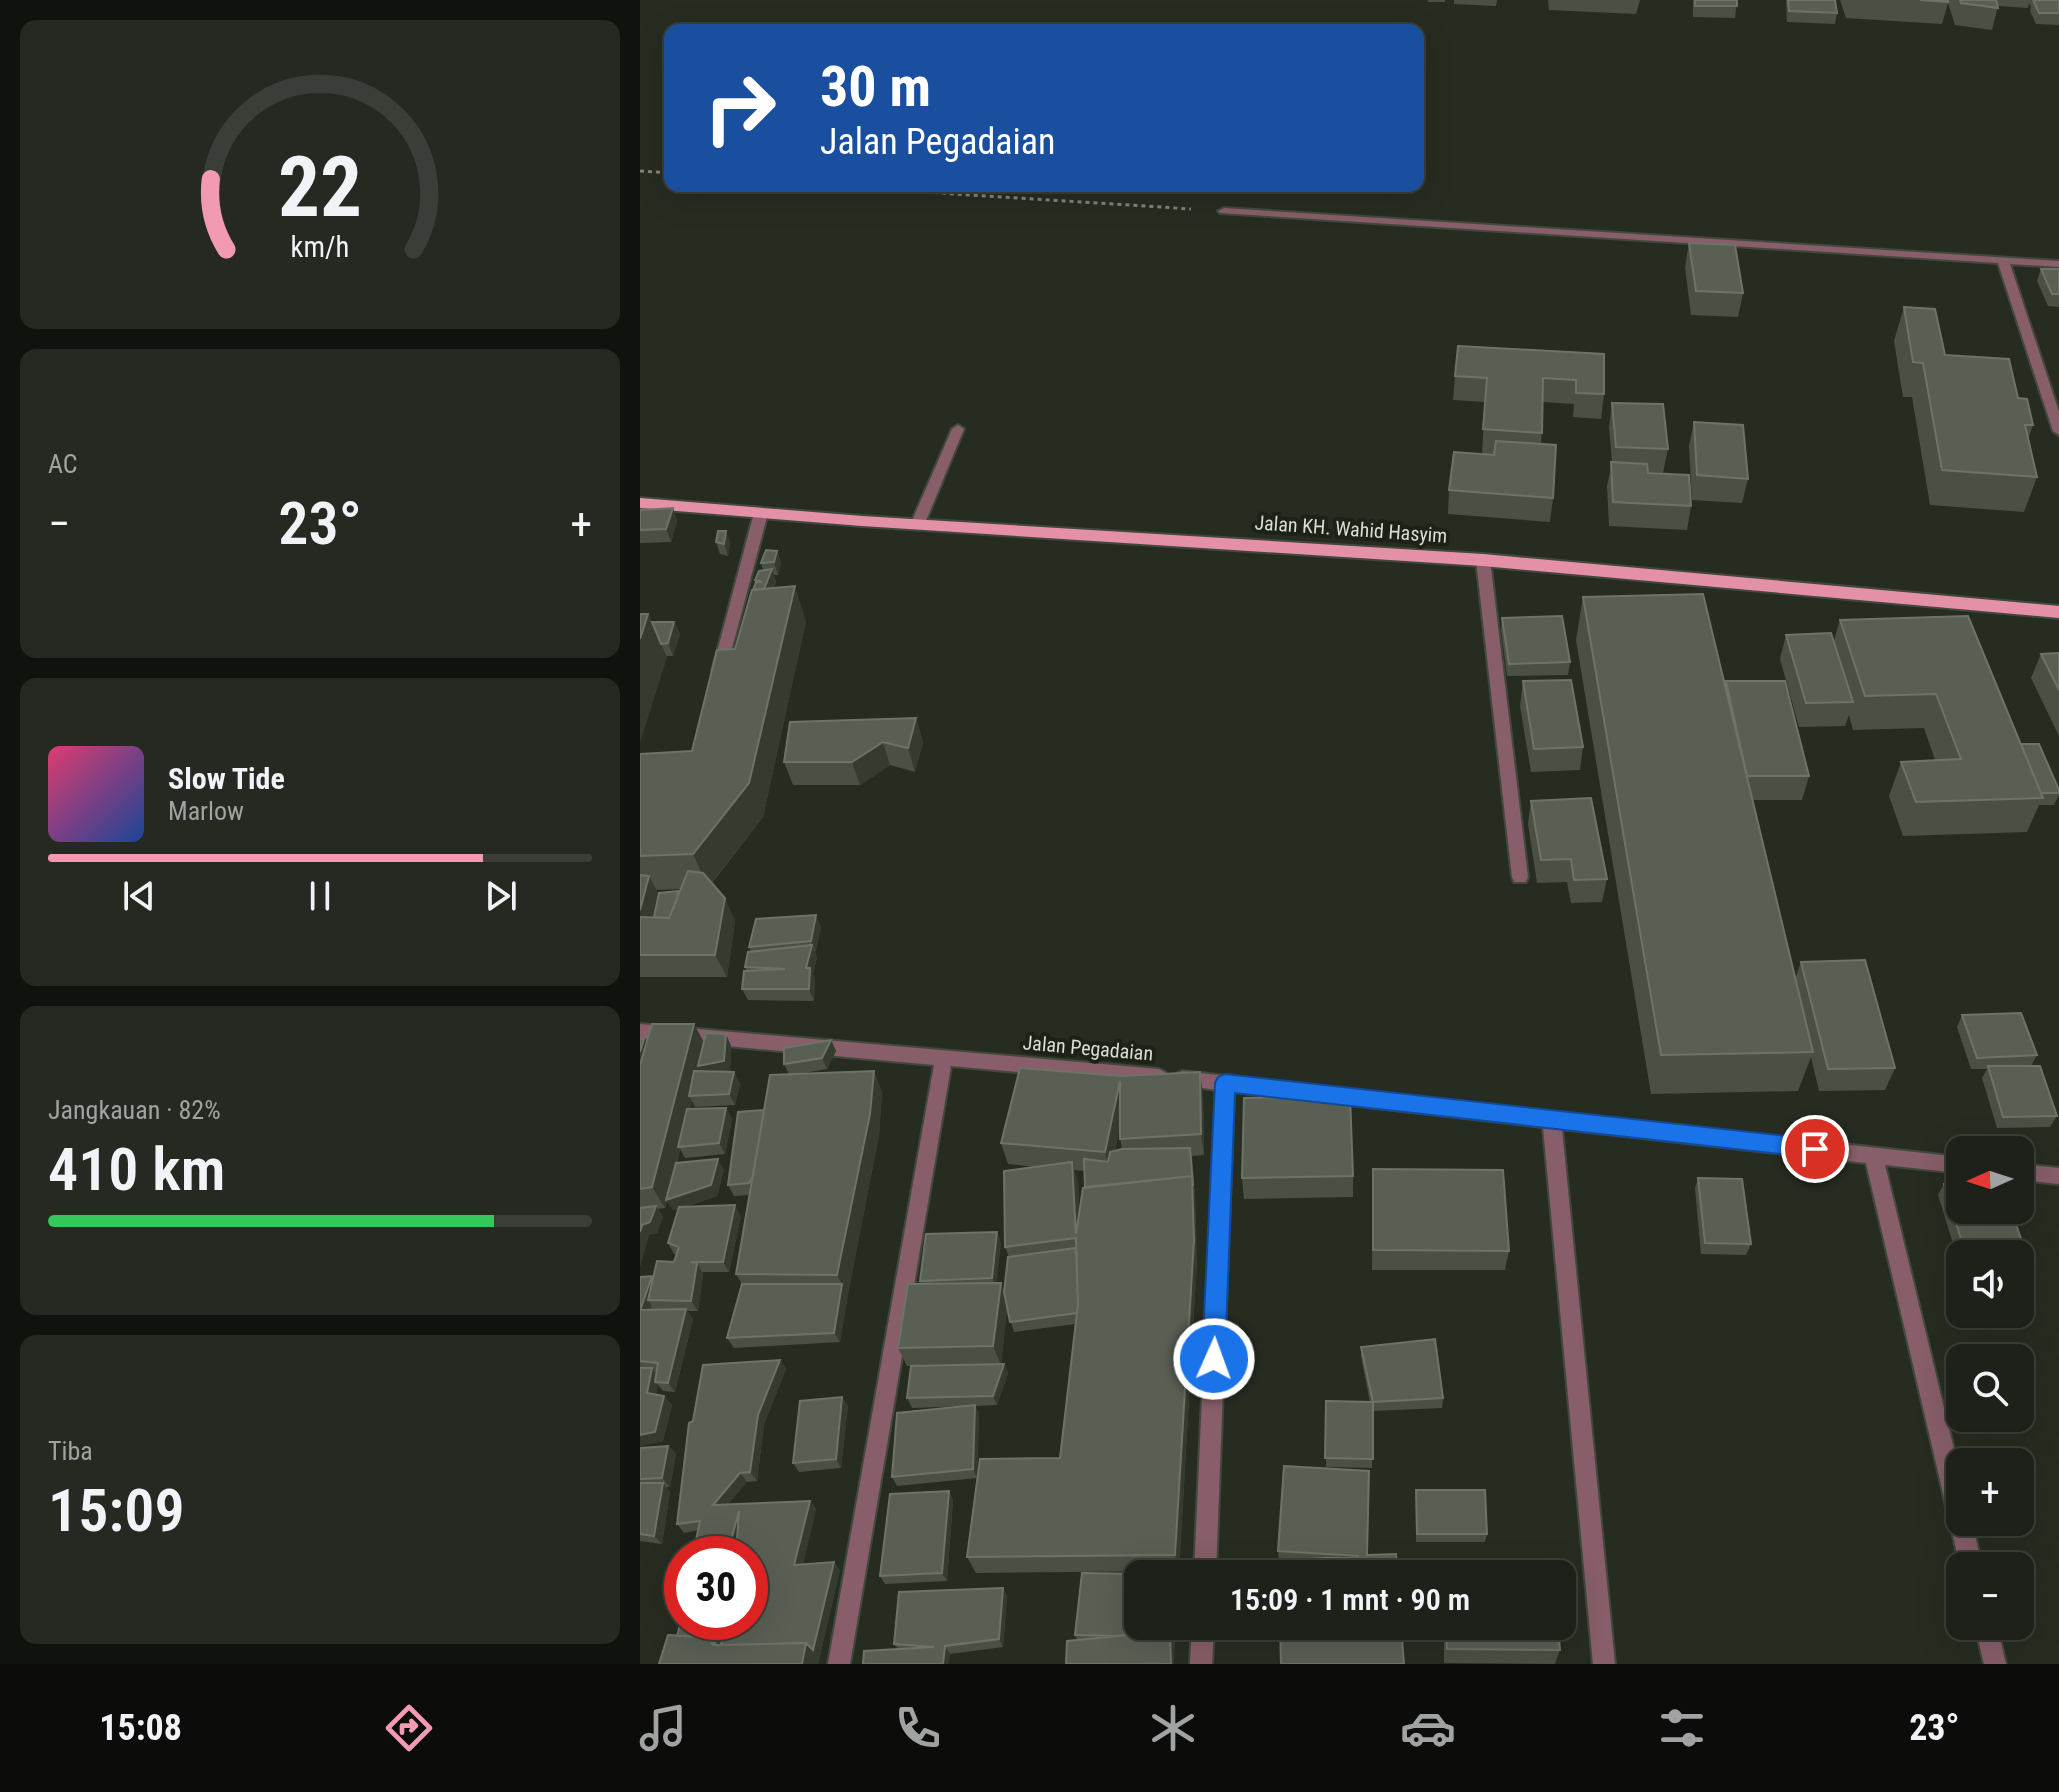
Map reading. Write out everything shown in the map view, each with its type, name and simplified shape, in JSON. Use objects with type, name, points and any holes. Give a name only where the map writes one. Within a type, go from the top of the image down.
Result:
[{"type":"main road","name":"Jalan KH. Wahid Hasyim","points":[[640,503],[1483,560],[2059,612]]},
{"type":"street","points":[[1224,211],[2059,264]]},
{"type":"street","points":[[2003,260],[2059,431]]},
{"type":"street","points":[[918,523],[958,429]]},
{"type":"street","points":[[716,681],[761,513]]},
{"type":"street","points":[[1483,560],[1520,877]]},
{"type":"street","name":"Jalan Pegadaian","points":[[640,1031],[682,1042],[944,1056],[1225,1083],[1946,1163]]},
{"type":"street","points":[[839,1664],[944,1056]]},
{"type":"street","points":[[1206,1560],[1225,1083]]},
{"type":"street","points":[[1552,1121],[1604,1664]]},
{"type":"street","points":[[1873,1155],[1946,1461]]},
{"type":"street","points":[[2034,1173],[2059,1176]]},
{"type":"street","points":[[1201,1664],[1202,1640]]},
{"type":"street","points":[[1989,1640],[1995,1664]]},
{"type":"path","points":[[640,171],[664,173]]},
{"type":"path","points":[[925,192],[1224,211]]},
{"type":"building","points":[[1695,0],[1737,0],[1737,6],[1695,6]]},
{"type":"building","points":[[1788,0],[1835,0],[1837,13],[1789,11]]},
{"type":"building","points":[[1960,0],[1996,0],[1998,8],[1961,3]]},
{"type":"building","points":[[2033,0],[2059,0],[2059,13],[2039,13]]},
{"type":"building","points":[[1689,243],[1735,245],[1743,293],[1696,291]]},
{"type":"building","points":[[2041,269],[2059,269],[2059,294],[2052,294]]},
{"type":"building","points":[[1904,307],[1935,309],[1945,355],[2009,359],[2018,398],[2027,399],[2033,425],[2025,425],[2037,477],[1942,470],[1923,363],[1913,362]]},
{"type":"building","points":[[1458,346],[1604,354],[1604,394],[1576,393],[1576,380],[1543,378],[1542,433],[1483,429],[1487,378],[1455,376]]},
{"type":"building","points":[[1612,403],[1663,404],[1668,449],[1616,447]]},
{"type":"building","points":[[1694,422],[1743,425],[1748,479],[1697,475]]},
{"type":"building","points":[[1496,441],[1556,445],[1553,498],[1449,490],[1454,452],[1494,455]]},
{"type":"building","points":[[1611,462],[1647,464],[1648,473],[1689,475],[1691,506],[1613,502]]},
{"type":"building","points":[[673,508],[666,529],[640,530],[640,510]]},
{"type":"building","points":[[718,531],[726,531],[724,544],[716,542]]},
{"type":"building","points":[[766,550],[777,551],[774,562],[761,563]]},
{"type":"building","points":[[772,569],[764,589],[753,590],[756,582],[762,582],[755,580],[759,571]]},
{"type":"building","points":[[795,586],[749,783],[693,854],[640,856],[640,754],[692,751],[717,650],[735,649],[752,590]]},
{"type":"building","points":[[1703,594],[1813,1052],[1661,1055],[1583,597]]},
{"type":"building","points":[[640,614],[648,614],[640,639]]},
{"type":"building","points":[[1562,616],[1570,662],[1509,664],[1502,618]]},
{"type":"building","points":[[1968,616],[2043,798],[1916,802],[1901,762],[1961,759],[1936,694],[1865,696],[1840,620]]},
{"type":"building","points":[[652,622],[674,622],[668,643],[661,644]]},
{"type":"building","points":[[1831,633],[1853,702],[1806,703],[1786,635]]},
{"type":"building","points":[[2059,653],[2059,690],[2041,654]]},
{"type":"building","points":[[1571,680],[1583,747],[1534,749],[1523,681]]},
{"type":"building","points":[[1726,681],[1785,681],[1809,776],[1747,776]]},
{"type":"building","points":[[916,718],[908,748],[883,742],[852,762],[784,762],[790,722]]},
{"type":"building","points":[[2021,744],[2039,744],[2059,793],[2041,793]]},
{"type":"building","points":[[1591,798],[1607,879],[1574,880],[1571,859],[1541,860],[1531,801]]},
{"type":"building","points":[[688,871],[703,873],[725,898],[715,955],[640,955],[640,917],[669,918]]},
{"type":"building","points":[[640,875],[649,876],[640,910]]},
{"type":"building","points":[[678,891],[669,918],[654,917],[659,893]]},
{"type":"building","points":[[816,915],[811,941],[749,947],[756,919]]},
{"type":"building","points":[[812,945],[806,968],[810,968],[809,989],[742,989],[744,971],[785,969],[745,967],[748,952]]},
{"type":"building","points":[[1865,960],[1895,1068],[1828,1069],[1801,962]]},
{"type":"building","points":[[2021,1013],[2037,1055],[1977,1058],[1962,1015]]},
{"type":"building","points":[[652,1024],[694,1024],[652,1187],[640,1189],[640,1065]]},
{"type":"building","points":[[706,1033],[726,1034],[724,1061],[698,1066]]},
{"type":"building","points":[[831,1040],[822,1058],[784,1064],[784,1048]]},
{"type":"building","points":[[1988,1066],[2040,1066],[2057,1116],[2003,1117]]},
{"type":"building","points":[[1020,1068],[1121,1076],[1200,1072],[1201,1134],[1120,1139],[1120,1081],[1105,1152],[1001,1143]]},
{"type":"building","points":[[694,1071],[734,1072],[729,1094],[689,1096]]},
{"type":"building","points":[[874,1071],[870,1114],[837,1275],[736,1274],[770,1075]]},
{"type":"building","points":[[1350,1096],[1353,1176],[1242,1178],[1244,1098]]},
{"type":"building","points":[[726,1108],[719,1143],[678,1147],[687,1109]]},
{"type":"building","points":[[764,1110],[753,1176],[749,1183],[728,1185],[738,1112]]},
{"type":"building","points":[[1190,1148],[1193,1186],[1192,1176],[1085,1187],[1084,1159],[1108,1162],[1110,1152],[1122,1149]]},
{"type":"building","points":[[718,1159],[711,1185],[666,1200],[676,1163]]},
{"type":"building","points":[[1072,1162],[1076,1234],[1083,1188],[1192,1176],[1194,1240],[1175,1555],[967,1557],[980,1459],[1060,1458],[1078,1304],[1076,1238],[1005,1247],[1004,1171]]},
{"type":"building","points":[[1373,1169],[1503,1170],[1509,1251],[1373,1250]]},
{"type":"building","points":[[1698,1178],[1742,1179],[1751,1244],[1705,1243]]},
{"type":"building","points":[[735,1205],[723,1262],[691,1262],[697,1263],[691,1301],[648,1300],[657,1261],[674,1262],[679,1247],[668,1243],[679,1207]]},
{"type":"building","points":[[656,1206],[650,1222],[642,1225],[640,1232],[640,1208]]},
{"type":"building","points":[[1956,1224],[2016,1224],[2022,1240],[1961,1240]]},
{"type":"building","points":[[997,1232],[992,1278],[920,1281],[926,1234]]},
{"type":"building","points":[[1076,1248],[1077,1313],[1010,1322],[1004,1292],[1008,1257]]},
{"type":"building","points":[[652,1276],[641,1308],[640,1308],[640,1277]]},
{"type":"building","points":[[1001,1283],[993,1346],[898,1348],[908,1284]]},
{"type":"building","points":[[742,1284],[842,1284],[834,1333],[727,1338]]},
{"type":"building","points":[[686,1309],[668,1383],[655,1382],[658,1363],[640,1361],[640,1310]]},
{"type":"building","points":[[1435,1339],[1443,1398],[1373,1402],[1361,1347]]},
{"type":"building","points":[[780,1360],[758,1415],[750,1472],[740,1473],[713,1505],[810,1501],[794,1565],[834,1562],[813,1650],[806,1643],[721,1645],[722,1640],[768,1640],[768,1536],[737,1536],[739,1511],[732,1536],[697,1536],[700,1521],[677,1524],[689,1423],[693,1421],[703,1365]]},
{"type":"building","points":[[1004,1364],[993,1396],[907,1398],[911,1366]]},
{"type":"building","points":[[640,1368],[652,1368],[647,1393],[664,1396],[655,1432],[640,1435]]},
{"type":"building","points":[[842,1397],[836,1459],[793,1463],[800,1401]]},
{"type":"building","points":[[1326,1401],[1373,1402],[1373,1459],[1325,1458]]},
{"type":"building","points":[[975,1405],[973,1469],[892,1477],[897,1413]]},
{"type":"building","points":[[668,1446],[662,1478],[640,1479],[640,1448]]},
{"type":"building","points":[[1284,1466],[1369,1471],[1367,1555],[1396,1554],[1396,1560],[1294,1560],[1359,1556],[1278,1551]]},
{"type":"building","points":[[640,1483],[663,1483],[654,1536],[640,1534]]},
{"type":"building","points":[[1416,1490],[1485,1490],[1487,1534],[1417,1534]]},
{"type":"building","points":[[949,1491],[942,1573],[880,1576],[890,1494]]},
{"type":"building","points":[[1082,1573],[1124,1574],[1124,1635],[1075,1635]]},
{"type":"building","points":[[1003,1588],[999,1639],[945,1646],[943,1664],[863,1664],[864,1651],[934,1647],[894,1644],[899,1592]]},
{"type":"building","points":[[1124,1635],[1124,1640],[1170,1640],[1171,1664],[1066,1664],[1067,1641]]},
{"type":"building","points":[[666,1640],[710,1640],[713,1645],[806,1643],[802,1664],[659,1664]]},
{"type":"building","points":[[1280,1640],[1402,1640],[1404,1664],[1281,1664]]},
{"type":"building","points":[[1447,1640],[1559,1640],[1560,1650],[1447,1649]]},
{"type":"route","points":[[1214,1359],[1225,1083],[1815,1149]]}]
